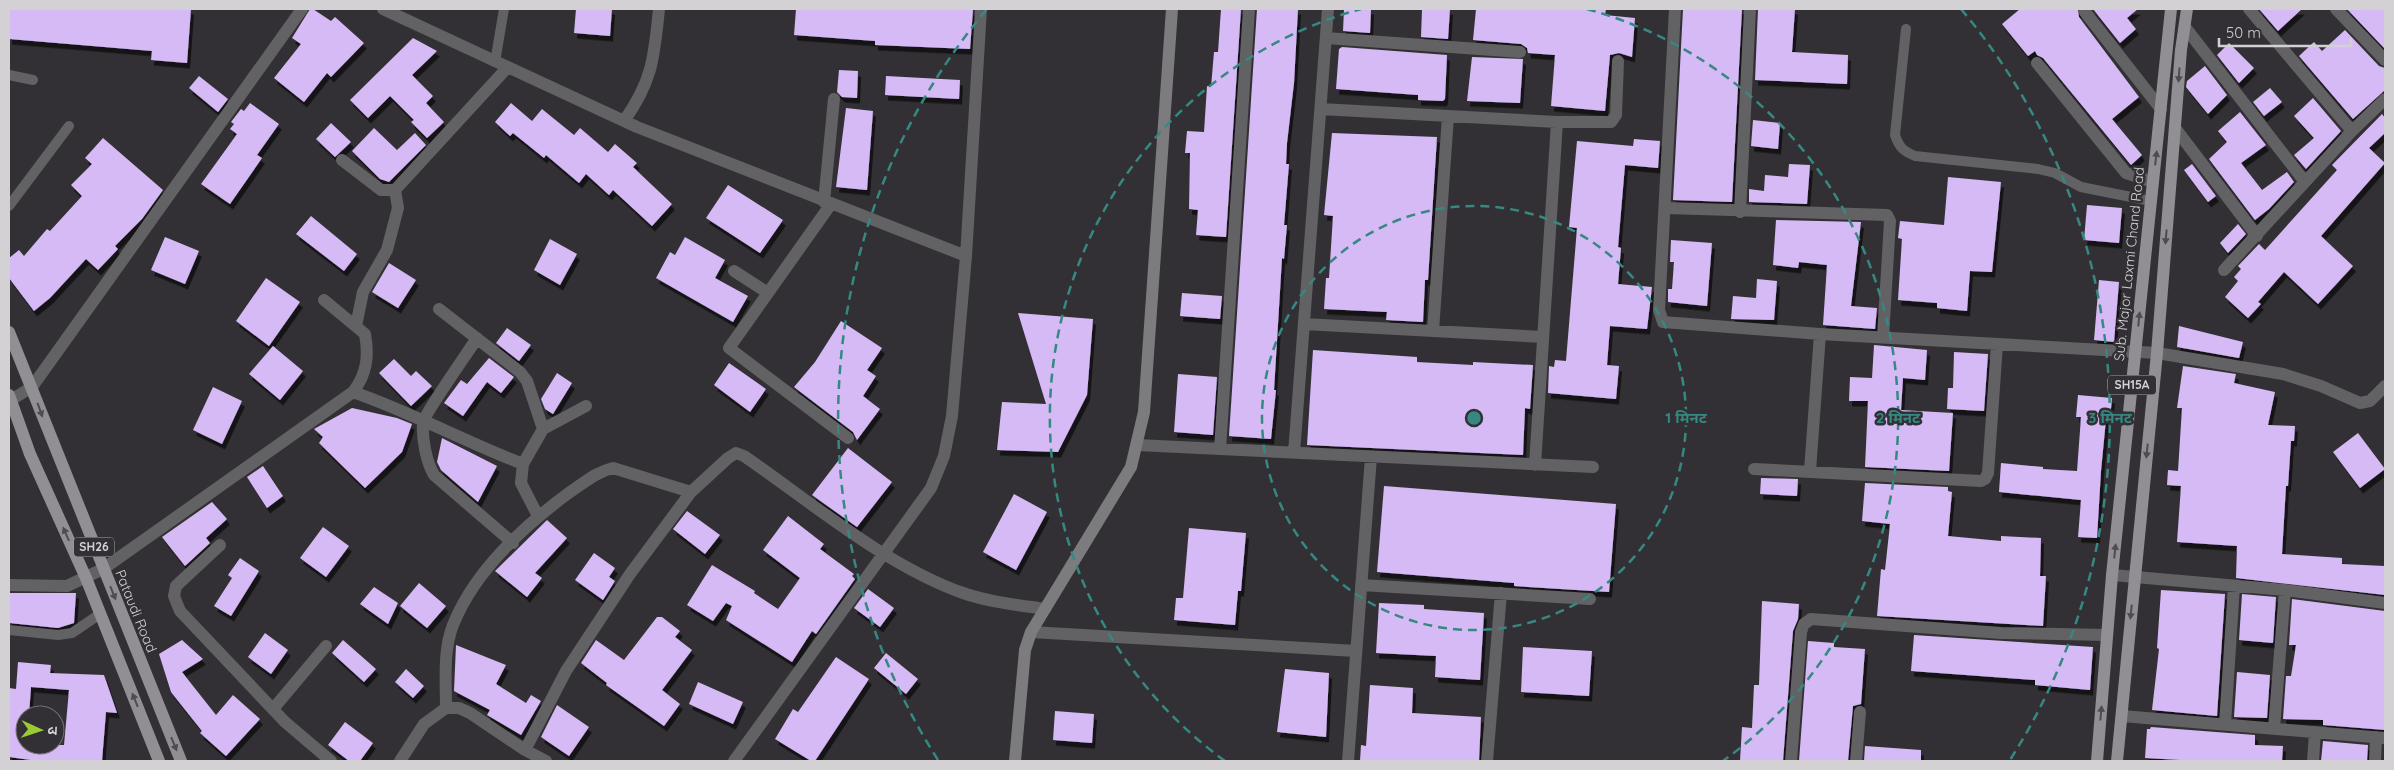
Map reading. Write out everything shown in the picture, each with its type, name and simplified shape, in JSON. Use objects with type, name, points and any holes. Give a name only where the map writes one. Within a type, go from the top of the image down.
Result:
[{"type":"main road","name":"Sub. Major Laxmi Chand Road","points":[[2097,761],[2112,575],[2171,9]]},
{"type":"main road","name":"SH15A","points":[[2117,761],[2157,353],[2181,50],[2187,9]]},
{"type":"main road","points":[[2166,48],[2181,50]]},
{"type":"main road","name":"Pataudi Road","points":[[9,332],[181,761]]},
{"type":"main road","name":"SH26","points":[[10,398],[14,426],[30,454],[86,578],[160,761]]},
{"type":"street","points":[[10,398],[32,388],[302,9]]},
{"type":"street","points":[[383,9],[624,121],[966,256]]},
{"type":"street","points":[[624,121],[646,88],[654,64],[659,9]]},
{"type":"street","points":[[734,761],[931,488],[944,456],[952,416],[966,256],[980,9]]},
{"type":"street","points":[[1015,761],[1025,650],[1031,632],[1131,467],[1138,445],[1144,412],[1172,9]]},
{"type":"street","points":[[1220,449],[1250,9]]},
{"type":"street","points":[[1294,453],[1328,9]]},
{"type":"street","points":[[1675,9],[1668,126],[1666,208],[1659,310],[1662,322],[1820,334],[2157,353],[2284,374],[2320,386],[2360,403],[2370,401],[2385,386]]},
{"type":"street","points":[[1740,212],[1750,9]]},
{"type":"street","points":[[2249,9],[2352,131]]},
{"type":"street","points":[[2336,9],[2385,60]]},
{"type":"street","points":[[2085,12],[2161,109]]},
{"type":"street","points":[[2185,27],[2305,182]]},
{"type":"street","points":[[1326,38],[1520,52]]},
{"type":"street","points":[[1321,109],[1605,123],[1614,119],[1618,61]]},
{"type":"street","points":[[2037,63],[2126,173],[2153,182]]},
{"type":"street","points":[[342,160],[381,190],[395,190],[501,65]]},
{"type":"street","points":[[834,99],[828,203],[729,348],[848,438]]},
{"type":"street","points":[[2224,270],[2352,131],[2385,99]]},
{"type":"street","points":[[1433,331],[1448,116]]},
{"type":"street","points":[[1535,465],[1557,122]]},
{"type":"street","points":[[2176,128],[2257,236]]},
{"type":"street","points":[[356,326],[363,292],[387,250],[398,208],[395,190]]},
{"type":"street","points":[[1666,208],[1740,212],[1881,214],[1889,217],[1883,337]]},
{"type":"street","points":[[734,271],[768,293]]},
{"type":"street","points":[[9,585],[67,586],[103,569],[353,392],[361,382],[368,360],[365,334],[324,300]]},
{"type":"street","points":[[440,309],[520,372],[527,381],[543,429]]},
{"type":"street","points":[[1304,324],[1543,337]]},
{"type":"street","points":[[1810,470],[1820,334]]},
{"type":"street","points":[[477,338],[423,421],[426,453],[429,467],[434,475],[513,543]]},
{"type":"street","points":[[1754,469],[1810,470],[1981,481],[1985,479],[1988,472],[1998,344]]},
{"type":"street","points":[[353,392],[376,399],[470,444],[523,464]]},
{"type":"street","points":[[538,516],[521,483],[523,464],[543,429],[586,406]]},
{"type":"street","points":[[1138,445],[1593,468]]},
{"type":"street","points":[[525,750],[566,671],[630,574],[691,492],[736,453],[744,456],[883,553],[936,582],[964,594],[1045,609]]},
{"type":"street","points":[[1348,761],[1371,457]]},
{"type":"street","points":[[446,708],[446,668],[452,626],[472,588],[538,516],[600,471],[613,468],[691,492]]},
{"type":"street","points":[[220,545],[176,586],[174,596],[180,611],[273,709],[331,761]]},
{"type":"street","points":[[2112,575],[2284,590],[2385,603]]},
{"type":"street","points":[[1361,585],[1590,599]]},
{"type":"street","points":[[2224,724],[2234,586]]},
{"type":"street","points":[[2274,728],[2284,590]]},
{"type":"street","points":[[1487,761],[1501,593]]},
{"type":"street","points":[[1791,761],[1801,632],[1804,624],[1811,619],[2001,633],[2107,635]]},
{"type":"street","points":[[1031,632],[1356,651]]},
{"type":"street","points":[[273,709],[326,646]]},
{"type":"street","points":[[400,761],[424,724],[446,708],[459,708],[470,713],[525,750],[546,761]]},
{"type":"street","points":[[1856,761],[1860,712]]},
{"type":"street","points":[[2122,716],[2381,738],[2375,761]]},
{"type":"street","points":[[2313,761],[2315,732]]},
{"type":"lane","points":[[501,65],[504,9]]},
{"type":"lane","points":[[1906,30],[1895,135],[1898,145],[1904,152],[1915,156],[2047,171],[2055,173],[2081,187],[2151,201]]},
{"type":"lane","points":[[9,75],[34,80]]},
{"type":"lane","points":[[9,206],[69,126]]},
{"type":"lane","points":[[9,630],[58,635],[72,633],[100,614]]},
{"type":"building","points":[[9,9],[191,9],[187,63],[151,60],[152,51],[9,39]]},
{"type":"building","points":[[310,9],[331,21],[335,17],[364,43],[331,77],[327,73],[304,102],[274,78],[301,44],[292,38]]},
{"type":"building","points":[[576,9],[612,9],[610,36],[574,33]]},
{"type":"building","points":[[796,9],[973,10],[970,49],[875,45],[875,41],[794,35]]},
{"type":"building","points":[[1221,9],[1241,9],[1226,237],[1196,235],[1198,210],[1189,209],[1190,153],[1185,153],[1187,131],[1204,132],[1207,86],[1211,87],[1214,52],[1218,52]]},
{"type":"building","points":[[1257,9],[1298,9],[1294,83],[1287,143],[1286,164],[1289,164],[1284,225],[1287,225],[1284,259],[1282,258],[1274,390],[1276,390],[1271,439],[1229,436]]},
{"type":"building","points":[[1344,9],[1371,9],[1370,33],[1343,31]]},
{"type":"building","points":[[1422,9],[1450,9],[1448,39],[1421,37]]},
{"type":"building","points":[[1476,9],[1606,9],[1605,15],[1635,18],[1632,57],[1619,53],[1610,55],[1605,111],[1551,106],[1555,55],[1528,53],[1527,48],[1521,44],[1473,40]]},
{"type":"building","points":[[1683,9],[1742,9],[1732,202],[1673,200]]},
{"type":"building","points":[[1758,9],[1795,9],[1792,52],[1848,55],[1847,84],[1755,80]]},
{"type":"building","points":[[2020,9],[2078,9],[2079,17],[2139,97],[2112,119],[2142,155],[2131,165],[2043,58],[2037,55],[2035,51],[2028,56],[2002,24]]},
{"type":"building","points":[[2093,9],[2138,9],[2127,18],[2136,29],[2120,43]]},
{"type":"building","points":[[2259,9],[2302,9],[2278,31]]},
{"type":"building","points":[[2347,9],[2385,9],[2385,49]]},
{"type":"building","points":[[2345,30],[2379,66],[2385,68],[2385,90],[2353,119],[2299,56],[2314,42],[2322,51]]},
{"type":"building","points":[[413,38],[437,51],[412,75],[433,96],[426,103],[444,122],[427,138],[411,122],[414,120],[390,96],[368,118],[350,100]]},
{"type":"building","points":[[2229,43],[2254,68],[2239,83],[2217,55]]},
{"type":"building","points":[[1342,47],[1447,55],[1445,99],[1443,101],[1418,100],[1418,95],[1336,89],[1339,49]]},
{"type":"building","points":[[1472,57],[1523,59],[1520,103],[1467,101]]},
{"type":"building","points":[[2205,66],[2227,95],[2208,114],[2186,87],[2187,81]]},
{"type":"building","points":[[839,70],[858,71],[857,98],[842,97],[837,92]]},
{"type":"building","points":[[199,76],[228,99],[218,112],[189,88]]},
{"type":"building","points":[[886,76],[960,80],[959,99],[885,95]]},
{"type":"building","points":[[2270,88],[2282,102],[2264,116],[2253,102]]},
{"type":"building","points":[[2313,98],[2341,131],[2306,169],[2294,155],[2314,138],[2294,116]]},
{"type":"building","points":[[250,103],[279,124],[257,155],[262,158],[230,204],[201,184],[237,134],[230,129],[234,124],[231,122],[241,109],[244,111]]},
{"type":"building","points":[[511,103],[532,121],[542,109],[574,135],[580,128],[608,152],[615,144],[637,163],[633,167],[672,204],[652,226],[613,190],[609,195],[586,174],[579,183],[546,155],[544,158],[513,133],[510,136],[495,122]]},
{"type":"building","points":[[846,108],[873,111],[867,190],[836,187]]},
{"type":"building","points":[[2240,112],[2266,145],[2241,163],[2262,190],[2287,172],[2294,182],[2269,209],[2255,220],[2209,159],[2227,142],[2218,131]]},
{"type":"building","points":[[2382,114],[2385,118],[2385,133],[2369,148],[2385,163],[2321,236],[2353,266],[2318,304],[2284,272],[2258,302],[2261,304],[2248,318],[2225,297],[2238,281],[2234,277],[2241,269],[2238,266],[2259,244],[2265,250],[2337,170],[2332,165]]},
{"type":"building","points":[[1753,120],[1780,123],[1778,149],[1751,146]]},
{"type":"building","points":[[331,123],[351,142],[335,157],[316,139]]},
{"type":"building","points":[[374,128],[397,150],[415,133],[426,145],[389,182],[380,179],[352,151]]},
{"type":"building","points":[[1332,133],[1437,137],[1428,280],[1425,280],[1423,322],[1386,320],[1387,312],[1324,309],[1326,278],[1329,278],[1333,216],[1324,215]]},
{"type":"building","points":[[103,138],[163,190],[142,219],[115,246],[118,249],[98,270],[86,259],[50,298],[34,311],[9,278],[9,258],[19,250],[24,256],[47,229],[50,231],[82,196],[71,185],[92,164],[85,158]]},
{"type":"building","points":[[1634,139],[1660,141],[1658,168],[1625,165],[1618,247],[1621,248],[1618,284],[1652,287],[1647,329],[1610,326],[1607,365],[1619,366],[1616,399],[1548,393],[1549,366],[1554,367],[1555,360],[1566,361],[1577,228],[1569,227],[1577,141],[1633,146]]},
{"type":"building","points":[[1789,164],[1810,165],[1807,204],[1749,202],[1749,189],[1764,191],[1765,175],[1788,177]]},
{"type":"building","points":[[2192,164],[2216,196],[2208,202],[2184,170]]},
{"type":"building","points":[[1948,177],[2001,182],[1992,272],[1970,271],[1967,311],[1937,308],[1937,303],[1898,300],[1902,239],[1898,238],[1900,221],[1944,225]]},
{"type":"building","points":[[728,185],[783,220],[760,253],[706,218]]},
{"type":"building","points":[[2087,205],[2122,208],[2119,243],[2084,240]]},
{"type":"building","points":[[311,216],[357,254],[344,271],[296,234]]},
{"type":"building","points":[[1776,220],[1861,222],[1851,306],[1877,308],[1875,329],[1823,325],[1827,265],[1799,262],[1798,268],[1773,265]]},
{"type":"building","points":[[2238,224],[2246,234],[2228,253],[2220,243]]},
{"type":"building","points":[[165,237],[199,251],[185,284],[151,270]]},
{"type":"building","points":[[685,237],[725,260],[715,278],[748,296],[733,322],[656,278],[670,252],[675,255]]},
{"type":"building","points":[[550,239],[577,254],[560,285],[534,270]]},
{"type":"building","points":[[1671,240],[1712,243],[1707,306],[1668,302],[1668,289],[1672,289],[1674,262],[1670,262]]},
{"type":"building","points":[[389,263],[416,280],[398,308],[372,292]]},
{"type":"building","points":[[266,278],[300,302],[269,346],[236,321]]},
{"type":"building","points":[[1757,279],[1777,281],[1774,320],[1731,319],[1733,296],[1756,298]]},
{"type":"building","points":[[2099,280],[2119,282],[2114,342],[2094,340]]},
{"type":"building","points":[[1182,293],[1222,296],[1220,319],[1180,316]]},
{"type":"building","points":[[1018,313],[1093,319],[1087,395],[1058,452],[997,450],[1002,402],[1046,404]]},
{"type":"building","points":[[841,321],[882,348],[867,370],[876,376],[863,396],[880,409],[857,440],[853,432],[794,387],[815,362]]},
{"type":"building","points":[[2179,326],[2243,342],[2239,358],[2177,347]]},
{"type":"building","points":[[507,328],[531,345],[519,361],[496,343]]},
{"type":"building","points":[[1874,345],[1927,350],[1925,380],[1903,378],[1901,410],[1953,413],[1949,471],[1865,467],[1868,401],[1849,401],[1850,377],[1872,378]]},
{"type":"building","points":[[273,346],[303,371],[280,400],[249,374]]},
{"type":"building","points":[[1313,350],[1417,357],[1417,362],[1473,365],[1473,362],[1533,365],[1530,409],[1525,408],[1523,455],[1307,445]]},
{"type":"building","points":[[1954,352],[1988,354],[1984,411],[1947,409],[1948,388],[1953,388]]},
{"type":"building","points":[[489,358],[514,377],[501,393],[487,382],[463,416],[444,403],[461,380],[467,384]]},
{"type":"building","points":[[394,359],[411,376],[416,371],[432,386],[411,406],[379,373]]},
{"type":"building","points":[[729,363],[766,389],[750,412],[714,385]]},
{"type":"building","points":[[2183,366],[2236,374],[2234,383],[2275,392],[2268,425],[2295,426],[2294,441],[2291,441],[2288,486],[2286,486],[2282,554],[2342,558],[2342,564],[2385,566],[2385,595],[2236,578],[2237,546],[2177,542],[2181,486],[2167,485],[2168,470],[2178,471],[2182,408],[2177,408]]},
{"type":"building","points":[[557,373],[572,383],[553,414],[545,409],[541,399]]},
{"type":"building","points":[[1178,374],[1217,377],[1213,435],[1174,432]]},
{"type":"building","points":[[213,387],[242,401],[222,444],[193,430]]},
{"type":"building","points":[[2078,395],[2112,398],[2110,419],[2106,419],[2097,538],[2078,537],[2081,500],[1999,492],[2001,463],[2043,467],[2043,469],[2077,471],[2081,417],[2076,417]]},
{"type":"building","points":[[352,408],[397,418],[412,424],[402,452],[365,488],[319,443],[323,437],[314,429]]},
{"type":"building","points":[[2358,433],[2385,469],[2360,488],[2333,452]]},
{"type":"building","points":[[442,438],[497,466],[478,502],[441,470],[437,462]]},
{"type":"building","points":[[848,448],[892,482],[857,527],[812,495]]},
{"type":"building","points":[[263,466],[283,496],[267,508],[247,477]]},
{"type":"building","points":[[1761,478],[1798,479],[1797,496],[1760,494]]},
{"type":"building","points":[[1865,483],[1948,487],[1948,491],[1952,492],[1948,536],[2001,541],[2001,536],[2041,538],[2040,576],[2046,576],[2043,626],[1877,616],[1881,569],[1885,570],[1890,524],[1862,521]]},
{"type":"building","points":[[1384,486],[1616,504],[1609,592],[1514,586],[1514,583],[1377,572]]},
{"type":"building","points":[[1014,494],[1047,512],[1016,570],[983,552]]},
{"type":"building","points":[[212,502],[227,519],[206,538],[210,543],[185,566],[162,537]]},
{"type":"building","points":[[687,511],[720,535],[705,554],[673,529]]},
{"type":"building","points":[[788,516],[824,544],[820,549],[854,574],[852,576],[855,579],[816,634],[812,631],[792,662],[726,620],[732,606],[726,603],[713,621],[687,605],[712,565],[755,591],[754,593],[778,609],[800,578],[763,550]]},
{"type":"building","points":[[547,520],[567,538],[535,573],[542,578],[527,597],[495,571]]},
{"type":"building","points":[[323,527],[349,546],[326,577],[300,558]]},
{"type":"building","points":[[1189,528],[1246,533],[1241,591],[1238,591],[1235,625],[1174,620],[1176,598],[1183,598]]},
{"type":"building","points":[[594,553],[615,568],[609,577],[615,581],[603,600],[575,580]]},
{"type":"building","points":[[240,558],[259,571],[231,616],[214,606],[232,578],[228,575]]},
{"type":"building","points":[[419,583],[446,606],[427,628],[400,606]]},
{"type":"building","points":[[374,587],[398,603],[388,624],[360,604]]},
{"type":"building","points":[[868,589],[894,608],[880,627],[854,608]]},
{"type":"building","points":[[2161,590],[2225,594],[2217,716],[2152,710],[2159,649],[2157,648]]},
{"type":"building","points":[[9,593],[76,593],[74,623],[58,628],[9,623]]},
{"type":"building","points":[[2242,594],[2276,597],[2273,643],[2239,640]]},
{"type":"building","points":[[2292,599],[2385,611],[2385,730],[2323,725],[2323,720],[2283,719],[2286,676],[2291,676],[2296,645],[2289,645]]},
{"type":"building","points":[[1762,601],[1799,604],[1798,619],[1793,631],[1783,761],[1740,761],[1742,727],[1752,728],[1754,685],[1759,685]]},
{"type":"building","points":[[1379,603],[1424,605],[1424,609],[1484,613],[1480,680],[1435,677],[1436,656],[1376,653]]},
{"type":"building","points":[[657,617],[662,617],[680,631],[675,637],[692,650],[662,690],[680,704],[664,726],[606,685],[607,683],[581,663],[596,640],[624,660]]},
{"type":"building","points":[[265,633],[288,650],[271,674],[248,657]]},
{"type":"building","points":[[1914,635],[2093,647],[2090,690],[2035,685],[2035,680],[1911,671]]},
{"type":"building","points":[[182,640],[203,659],[182,672],[216,715],[233,695],[260,719],[226,756],[200,733],[202,731],[171,692],[159,654]]},
{"type":"building","points":[[343,640],[376,669],[364,682],[332,653]]},
{"type":"building","points":[[1808,641],[1834,643],[1834,647],[1865,649],[1861,704],[1853,706],[1848,761],[1799,761]]},
{"type":"building","points":[[456,645],[506,665],[496,684],[526,703],[531,695],[541,701],[521,735],[487,715],[490,710],[454,691]]},
{"type":"building","points":[[1523,647],[1592,651],[1589,696],[1521,692]]},
{"type":"building","points":[[886,653],[918,679],[906,694],[874,668]]},
{"type":"building","points":[[836,657],[869,679],[815,761],[811,761],[775,739],[793,709],[798,712]]},
{"type":"building","points":[[18,662],[51,665],[50,673],[104,675],[117,713],[106,712],[102,761],[38,761],[9,757],[9,688],[16,689]]},
{"type":"building","points":[[406,669],[424,686],[413,698],[395,682]]},
{"type":"building","points":[[1285,669],[1329,673],[1326,737],[1277,732]]},
{"type":"building","points":[[2237,672],[2270,675],[2267,718],[2234,717]]},
{"type":"building","points":[[698,682],[743,702],[733,724],[689,704]]},
{"type":"building","points":[[1370,685],[1413,688],[1412,713],[1481,717],[1479,761],[1360,761],[1361,745],[1366,746]]},
{"type":"building","points":[[557,705],[589,727],[569,756],[541,737]]},
{"type":"building","points":[[1055,711],[1094,714],[1092,743],[1053,740]]},
{"type":"building","points":[[345,722],[373,743],[360,761],[349,761],[328,745]]},
{"type":"building","points":[[2151,727],[2255,735],[2255,745],[2283,746],[2282,761],[2199,761],[2145,758],[2147,729]]},
{"type":"building","points":[[2323,741],[2368,745],[2367,761],[2321,761]]},
{"type":"building","points":[[1865,746],[1921,750],[1921,761],[1864,761]]}]
